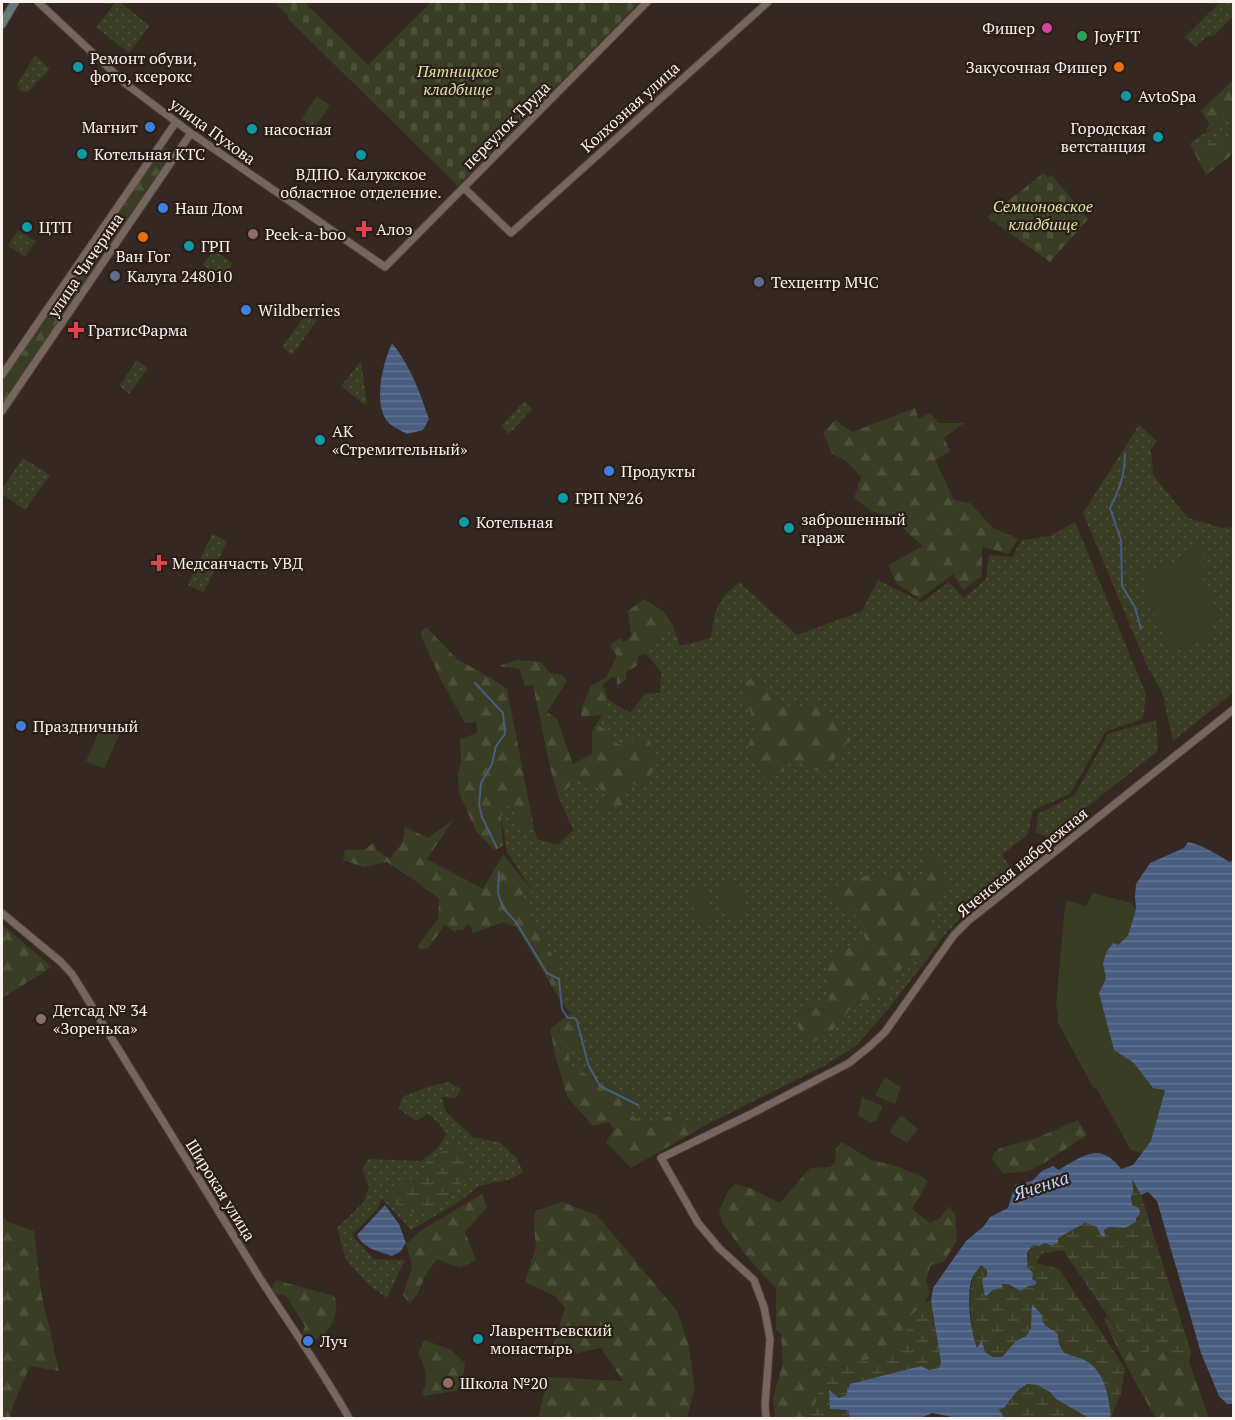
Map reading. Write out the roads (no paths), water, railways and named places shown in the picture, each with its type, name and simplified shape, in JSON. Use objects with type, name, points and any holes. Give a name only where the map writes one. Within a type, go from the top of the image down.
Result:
[{"type":"main road","points":[[2,24],[15,2]]},
{"type":"street","name":"улица Пухова","points":[[38,2],[117,76],[176,122],[384,267]]},
{"type":"street","name":"переулок Труда","points":[[384,267],[647,2]]},
{"type":"street","name":"Колхозная улица","points":[[464,188],[511,233],[768,2]]},
{"type":"street","name":"улица Чичерина","points":[[2,375],[176,122]]},
{"type":"street","name":"улица Чичерина","points":[[2,411],[191,133]]},
{"type":"street","name":"Яченская набережная","points":[[766,1419],[770,1339],[764,1307],[754,1280],[719,1248],[698,1223],[661,1158],[849,1063],[885,1032],[954,935],[968,921],[1233,709]]},
{"type":"street","name":"Широкая улица","points":[[2,913],[61,962],[72,974],[349,1419]]},
{"type":"water","points":[[392,343],[409,370],[429,419],[423,430],[407,434],[389,423],[383,413],[381,382],[385,361]]},
{"type":"water","name":"Яченка","points":[[1188,842],[1230,862],[1233,860],[1233,1404],[1227,1404],[1219,1396],[1201,1353],[1157,1201],[1148,1192],[1141,1195],[1132,1179],[1132,1205],[1139,1208],[1140,1214],[1136,1222],[1125,1228],[1109,1227],[1104,1230],[1105,1236],[1102,1237],[1097,1227],[1085,1223],[1058,1238],[1058,1242],[1052,1246],[1045,1243],[1039,1246],[1033,1245],[1027,1253],[1027,1267],[1033,1273],[1032,1279],[1037,1282],[1021,1291],[1008,1284],[1001,1284],[1003,1287],[993,1290],[985,1297],[982,1280],[987,1275],[987,1270],[981,1265],[972,1279],[969,1297],[970,1315],[977,1348],[982,1340],[985,1352],[993,1357],[1002,1357],[1016,1341],[1026,1336],[1031,1329],[1032,1304],[1042,1315],[1044,1324],[1058,1334],[1059,1344],[1064,1353],[1088,1362],[1096,1369],[1108,1396],[1110,1418],[1089,1418],[1056,1399],[1050,1392],[1037,1385],[1027,1384],[1017,1391],[1004,1408],[999,1409],[1004,1418],[955,1418],[932,1413],[921,1418],[850,1418],[848,1410],[830,1409],[829,1390],[839,1398],[846,1395],[850,1384],[921,1366],[929,1370],[939,1368],[941,1362],[931,1301],[933,1288],[966,1241],[984,1226],[990,1217],[1008,1208],[1015,1185],[1032,1181],[1042,1171],[1053,1166],[1059,1170],[1092,1153],[1107,1156],[1121,1169],[1133,1165],[1151,1141],[1165,1090],[1153,1088],[1134,1063],[1114,1050],[1099,993],[1106,979],[1103,963],[1107,951],[1113,943],[1118,945],[1128,936],[1136,909],[1136,884],[1150,863],[1184,848]]},
{"type":"water","points":[[385,1205],[399,1224],[406,1243],[400,1252],[392,1256],[367,1246],[357,1235]]},
{"type":"waterway","points":[[1125,455],[1121,483],[1110,508],[1121,540],[1122,586],[1135,607],[1141,629]]},
{"type":"waterway","points":[[475,683],[503,713],[505,734],[496,746],[492,764],[481,783],[479,804],[482,817],[497,848]]},
{"type":"waterway","points":[[499,872],[498,893],[503,908],[516,922],[547,973],[559,979],[562,1009],[568,1018],[575,1018],[577,1021],[588,1064],[600,1086],[638,1105]]},
{"type":"place","name":"Фишер","points":[[1047,28]]},
{"type":"place","name":"JoyFIT","points":[[1082,36]]},
{"type":"place","name":"Ремонт обуви, фото, ксерокс","points":[[78,67]]},
{"type":"place","name":"Закусочная Фишер","points":[[1119,67]]},
{"type":"place","name":"AvtoSpa","points":[[1126,96]]},
{"type":"place","name":"Магнит","points":[[150,127]]},
{"type":"place","name":"насосная","points":[[252,129]]},
{"type":"place","name":"Городская ветстанция","points":[[1158,137]]},
{"type":"place","name":"Котельная КТС","points":[[82,154]]},
{"type":"place","name":"ВДПО. Калужское областное отделение.","points":[[361,155]]},
{"type":"place","name":"Наш Дом","points":[[163,208]]},
{"type":"place","name":"ЦТП","points":[[27,227]]},
{"type":"place","name":"Алоэ","points":[[364,229]]},
{"type":"place","name":"Peek-a-boo","points":[[253,234]]},
{"type":"place","name":"Ван Гог","points":[[143,237]]},
{"type":"place","name":"ГРП","points":[[189,246]]},
{"type":"place","name":"Калуга 248010","points":[[115,276]]},
{"type":"place","name":"Техцентр МЧС","points":[[759,282]]},
{"type":"place","name":"Wildberries","points":[[246,310]]},
{"type":"place","name":"ГратисФарма","points":[[76,330]]},
{"type":"place","name":"АК «Стремительный»","points":[[320,440]]},
{"type":"place","name":"Продукты","points":[[609,471]]},
{"type":"place","name":"ГРП №26","points":[[563,498]]},
{"type":"place","name":"Котельная","points":[[464,522]]},
{"type":"place","name":"заброшенный гараж","points":[[789,528]]},
{"type":"place","name":"Медсанчасть УВД","points":[[159,563]]},
{"type":"place","name":"Праздничный","points":[[21,726]]},
{"type":"place","name":"Детсад № 34 «Зоренька»","points":[[41,1019]]},
{"type":"place","name":"Лаврентьевский монастырь","points":[[478,1339]]},
{"type":"place","name":"Луч","points":[[308,1341]]},
{"type":"place","name":"Школа №20","points":[[448,1383]]},
{"type":"park label","name":"Пятницкое кладбище","points":[[458,80]]},
{"type":"park label","name":"Семионовское кладбище","points":[[1043,215]]}]
